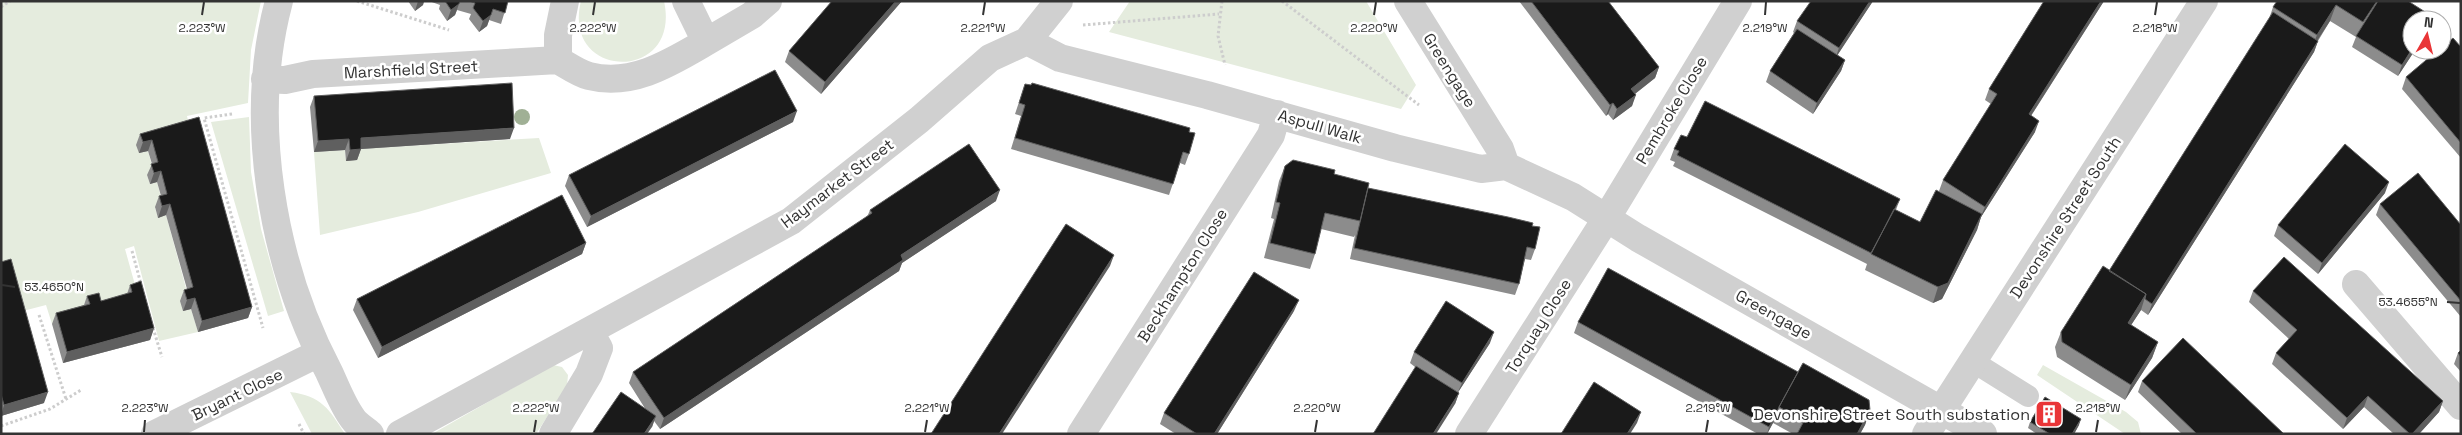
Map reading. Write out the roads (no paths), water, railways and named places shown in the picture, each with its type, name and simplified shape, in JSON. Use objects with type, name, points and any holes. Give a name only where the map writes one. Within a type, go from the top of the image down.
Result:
[{"type":"street","points":[[279,1],[272,26],[265,79],[268,164],[277,230],[300,307],[319,353],[353,420],[370,434]]},
{"type":"street","points":[[565,1],[558,35],[558,60],[588,76],[615,78],[647,74],[752,15],[768,1]]},
{"type":"street","points":[[686,1],[706,42]]},
{"type":"street","name":"Haymarket Street","points":[[400,434],[791,221],[919,120],[990,58],[1027,41],[1059,1]]},
{"type":"street","name":"Greengage","points":[[1408,1],[1500,149],[1506,166]]},
{"type":"street","name":"Pembroke Close","points":[[1606,219],[1738,1]]},
{"type":"street","name":"Devonshire Street South","points":[[1926,434],[2204,1]]},
{"type":"street","name":"Aspull Walk","points":[[1027,41],[1060,58],[1277,114],[1395,148],[1481,169],[1506,166]]},
{"type":"street","name":"Marshfield Street","points":[[265,79],[285,80],[313,74],[558,60]]},
{"type":"street","name":"Beckhampton Close","points":[[1081,434],[1271,135],[1277,114]]},
{"type":"street","points":[[1506,166],[1573,197],[1606,219]]},
{"type":"street","name":"Greengage","points":[[1606,219],[1983,434]]},
{"type":"street","name":"Torquay Close","points":[[1470,434],[1606,219]]},
{"type":"street","points":[[2356,284],[2461,406]]},
{"type":"street","points":[[553,434],[589,374],[598,348],[590,332]]},
{"type":"street","name":"Bryant Close","points":[[155,434],[319,353]]},
{"type":"lane","points":[[1972,361],[2028,396]]},
{"type":"place","name":"Devonshire Street South substation","points":[[2049,414]]}]
